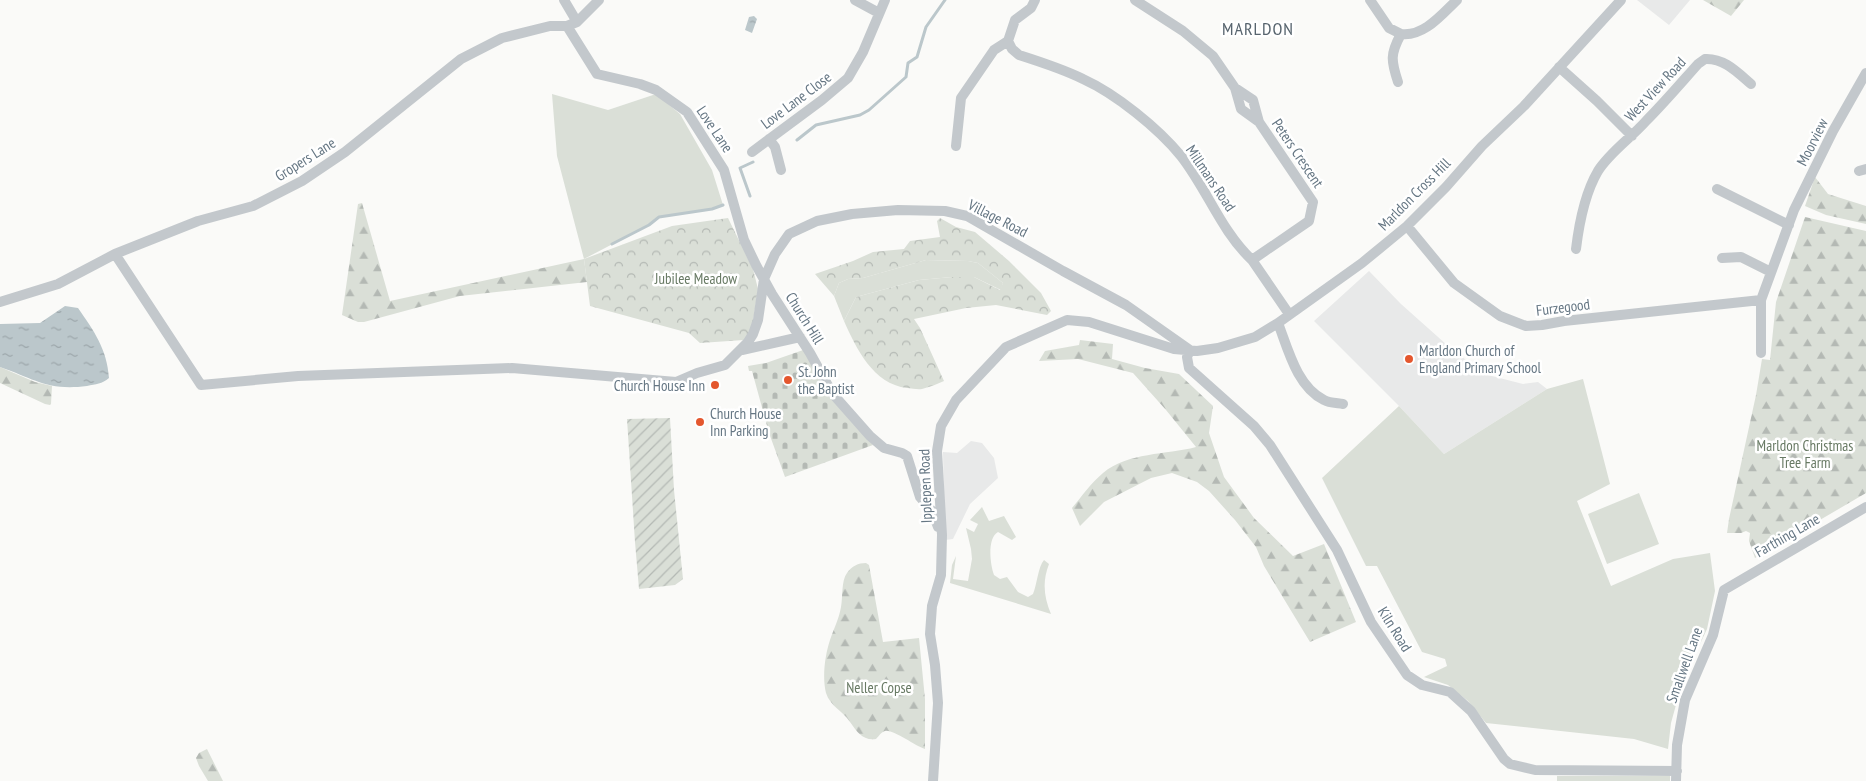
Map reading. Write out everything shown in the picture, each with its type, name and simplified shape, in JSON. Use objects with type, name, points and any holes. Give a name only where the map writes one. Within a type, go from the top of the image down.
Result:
[{"type":"street","points":[[564,0],[577,22]]},
{"type":"street","name":"Gropers Lane","points":[[0,302],[58,284],[115,254],[198,221],[253,206],[302,181],[344,152],[461,59],[502,38],[550,26],[567,26],[577,22],[599,0]]},
{"type":"street","points":[[855,0],[879,13]]},
{"type":"street","name":"Love Lane Close","points":[[752,152],[822,100],[848,78],[863,52],[885,0]]},
{"type":"street","points":[[956,146],[961,98],[994,50],[1008,41],[1015,20],[1031,8],[1035,0]]},
{"type":"street","name":"Peters Crescent","points":[[1135,0],[1183,31],[1206,50],[1213,56],[1235,88],[1253,100],[1259,122],[1314,202],[1309,221],[1252,260]]},
{"type":"street","points":[[1370,0],[1389,28],[1406,35],[1421,30],[1439,17],[1457,0]]},
{"type":"street","name":"Marldon Cross Hill","points":[[1190,350],[1218,348],[1255,337],[1278,323],[1362,263],[1407,226],[1446,187],[1482,146],[1524,106],[1614,2]]},
{"type":"street","name":"Love Lane","points":[[567,26],[597,74],[640,84],[656,90],[686,112],[724,170],[744,240],[764,279]]},
{"type":"street","points":[[1398,82],[1392,64],[1392,54],[1401,34]]},
{"type":"street","name":"Millmans Road","points":[[1008,41],[1012,49],[1019,55],[1085,80],[1128,106],[1150,124],[1181,157],[1217,214],[1245,254],[1252,260],[1289,314]]},
{"type":"street","name":"West View Road","points":[[1576,249],[1578,228],[1586,200],[1598,171],[1705,58],[1712,58],[1726,63],[1751,84]]},
{"type":"street","name":"West View Road","points":[[1559,67],[1632,136]]},
{"type":"street","name":"Moorview","points":[[1761,300],[1794,210],[1833,131],[1866,74]]},
{"type":"street","points":[[769,139],[775,147],[781,170]]},
{"type":"street","points":[[1717,189],[1789,226]]},
{"type":"street","name":"Village Road","points":[[742,350],[753,334],[758,320],[764,279],[775,254],[789,234],[817,221],[852,214],[898,210],[944,211],[967,216],[1126,305],[1190,350]]},
{"type":"street","name":"Furzegood","points":[[1407,226],[1454,284],[1500,316],[1526,326],[1761,300]]},
{"type":"street","points":[[115,254],[201,385],[298,376],[512,368],[676,382],[697,373],[721,367],[742,350],[800,338]]},
{"type":"street","points":[[1722,258],[1741,256],[1771,272]]},
{"type":"street","name":"Church Hill","points":[[764,279],[832,393],[861,426],[884,448],[907,456],[920,497],[932,510],[942,535]]},
{"type":"street","points":[[1761,300],[1761,353]]},
{"type":"street","name":"Ipplepen Road","points":[[933,781],[938,704],[936,665],[930,634],[932,606],[941,575],[942,535],[937,450],[941,426],[956,400],[1006,347],[1067,320],[1089,322],[1174,349],[1190,350]]},
{"type":"street","points":[[1278,323],[1288,352],[1302,380],[1312,393],[1325,402],[1343,404]]},
{"type":"street","name":"Kiln Road","points":[[1190,350],[1187,358],[1189,368],[1254,426],[1270,445],[1336,550],[1371,622],[1407,675],[1422,685],[1450,692],[1471,711],[1510,764],[1535,770],[1676,776]]},
{"type":"street","name":"Farthing Lane","points":[[1724,590],[1866,507]]},
{"type":"street","name":"Smallwell Lane","points":[[1676,776],[1677,744],[1685,700],[1713,635],[1724,590]]},
{"type":"shaded area","points":[[1637,0],[1690,0],[1669,25]]},
{"type":"shaded area","name":"Marldon Church of England Primary School","points":[[1369,271],[1401,304],[1447,345],[1484,374],[1523,384],[1538,382],[1547,389],[1444,454],[1314,321]]},
{"type":"shaded area","points":[[971,441],[982,443],[994,458],[998,478],[970,504],[953,539],[945,540],[943,452],[957,453]]},
{"type":"green space","points":[[1703,0],[1744,0],[1731,16]]},
{"type":"green space","points":[[552,94],[608,110],[656,94],[680,114],[712,170],[723,205],[712,209],[659,217],[649,225],[584,259],[557,156]]},
{"type":"green space","points":[[1815,177],[1828,194],[1866,206],[1866,224],[1826,215],[1805,206]]},
{"type":"green space","points":[[362,203],[390,301],[584,259],[587,282],[460,296],[358,322],[342,315],[358,204]]},
{"type":"green space","name":"Marldon Christmas Tree Farm","points":[[1805,217],[1866,231],[1866,493],[1755,558],[1749,541],[1750,533],[1746,531],[1727,533],[1729,519],[1762,359],[1770,360],[1776,302]]},
{"type":"green space","name":"Jubilee Meadow","points":[[728,218],[753,269],[758,289],[752,328],[744,340],[700,343],[689,333],[590,306],[584,259],[672,226]]},
{"type":"green space","points":[[940,218],[956,227],[975,232],[1009,261],[1041,293],[1051,311],[1047,315],[996,305],[966,308],[914,319],[944,381],[922,389],[907,388],[884,380],[860,353],[844,321],[856,297],[919,280],[974,277],[1000,290],[1003,283],[978,263],[926,260],[863,278],[848,279],[839,283],[834,296],[815,274],[873,252],[904,249],[910,241],[940,237],[937,221]]},
{"type":"green space","points":[[926,260],[978,263],[1003,283],[1001,290],[974,277],[919,280],[856,297],[844,321],[834,296],[839,283],[848,279],[863,278]]},
{"type":"green space","points":[[1080,340],[1113,344],[1112,359],[1145,368],[1179,374],[1213,406],[1209,433],[1224,477],[1254,518],[1293,556],[1324,544],[1356,622],[1310,642],[1264,566],[1256,547],[1235,520],[1209,491],[1197,482],[1172,473],[1151,478],[1104,502],[1080,526],[1072,508],[1094,481],[1113,466],[1148,455],[1196,447],[1133,373],[1078,359],[1039,361],[1045,351],[1079,345]]},
{"type":"green space","points":[[806,349],[836,404],[873,445],[785,477],[769,433],[752,371],[749,371],[748,366],[766,363]]},
{"type":"green space","points":[[0,367],[35,382],[52,386],[51,404],[45,404],[0,383]]},
{"type":"green space","points":[[1583,379],[1610,484],[1577,501],[1611,586],[1673,559],[1710,553],[1715,591],[1707,629],[1682,683],[1671,723],[1668,749],[1634,739],[1486,723],[1468,701],[1448,685],[1424,677],[1447,666],[1445,659],[1422,652],[1377,566],[1366,566],[1322,478],[1399,406],[1444,454],[1547,389]]},
{"type":"green space","points":[[670,418],[674,490],[683,579],[675,585],[639,589],[627,419]]},
{"type":"green space","points":[[1639,493],[1659,544],[1607,564],[1588,514]]},
{"type":"green space","points":[[982,507],[989,521],[1004,516],[1016,537],[1012,540],[998,532],[992,540],[990,552],[994,575],[1000,579],[1007,577],[1018,592],[1028,597],[1033,594],[1040,567],[1044,560],[1049,564],[1045,577],[1045,589],[1051,614],[950,583],[952,565],[956,556],[953,579],[968,581],[972,559],[966,528],[974,532],[978,524],[970,520]]},
{"type":"green space","name":"Neller Copse","points":[[866,563],[869,565],[883,642],[919,638],[925,699],[925,749],[889,731],[882,732],[876,739],[867,739],[858,732],[830,701],[826,693],[824,680],[825,659],[838,620],[845,576],[853,567]]},
{"type":"green space","points":[[207,749],[223,781],[208,781],[199,766],[196,758],[199,753]]},
{"type":"green space","points":[[1557,776],[1670,776],[1670,781],[1557,781]]},
{"type":"water","points":[[754,16],[757,19],[752,33],[745,30],[749,17]]},
{"type":"water","points":[[65,306],[78,308],[94,333],[106,358],[109,378],[101,383],[87,386],[61,387],[42,383],[0,367],[0,324],[40,323]]},
{"type":"waterway","points":[[797,140],[816,125],[860,115],[869,110],[906,77],[908,63],[917,57],[926,27],[945,0]]},
{"type":"waterway","points":[[750,196],[740,168],[753,162]]},
{"type":"waterway","points":[[612,244],[649,225],[659,217],[712,209],[723,205]]},
{"type":"place","name":"Marldon Church of England Primary School","points":[[1409,359]]},
{"type":"place","name":"St. John the Baptist","points":[[788,380]]},
{"type":"place","name":"Church House Inn","points":[[715,385]]},
{"type":"place","name":"Church House Inn Parking","points":[[700,422]]},
{"type":"district","name":"MARLDON","points":[[1258,28]]}]
